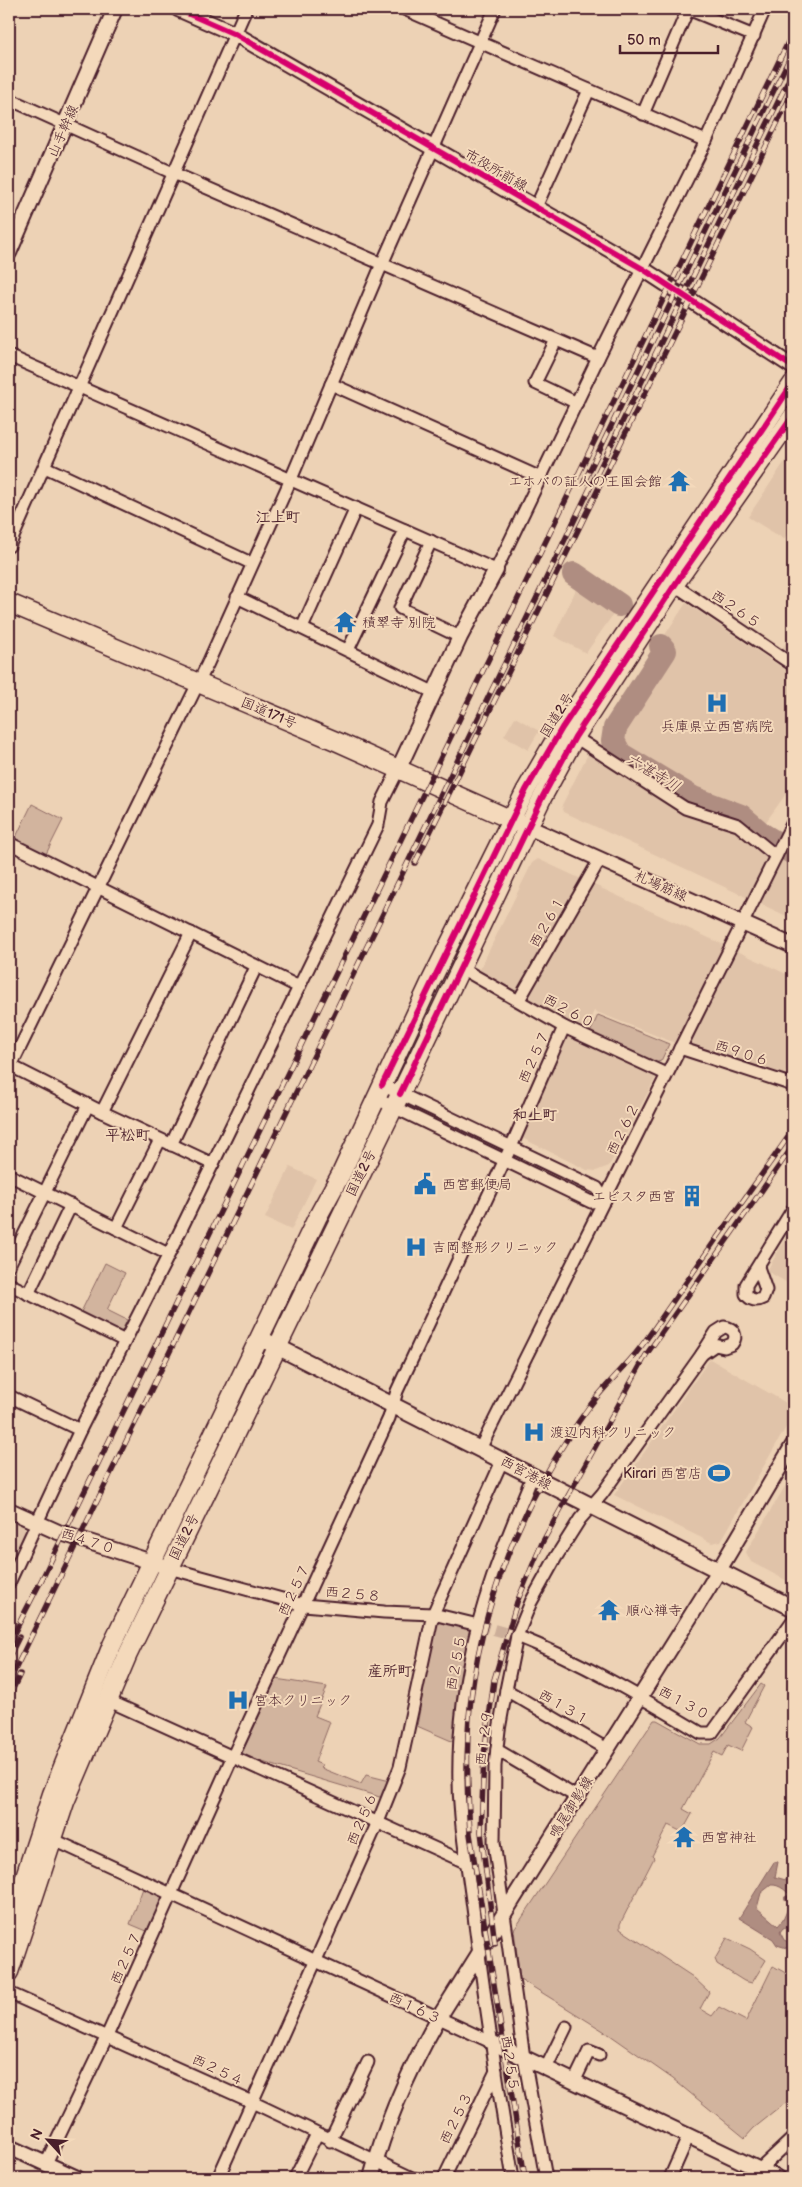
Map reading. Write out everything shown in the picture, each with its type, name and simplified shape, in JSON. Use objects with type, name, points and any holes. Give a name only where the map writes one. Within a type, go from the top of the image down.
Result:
[{"type":"highway","name":"国道2号","points":[[9,1972],[52,1840],[161,1565],[260,1338],[317,1218],[341,1174],[379,1092],[520,824],[542,798],[575,737],[668,581],[793,383]]},
{"type":"highway","name":"国道2号","points":[[9,1925],[52,1794],[112,1645],[161,1565],[278,1347],[461,968],[520,824],[526,790],[562,728],[668,581],[793,416]]},
{"type":"highway","name":"国道171号","points":[[9,603],[198,683],[520,824]]},
{"type":"main road","name":"西宮港線","points":[[260,1338],[793,1608]]},
{"type":"street","name":"山手幹線","points":[[9,253],[115,9]]},
{"type":"street","name":"市役所前線","points":[[178,9],[235,34],[643,269],[793,367]]},
{"type":"street","points":[[9,546],[246,9]]},
{"type":"street","points":[[404,9],[706,141]]},
{"type":"street","points":[[213,1164],[9,1067],[198,683],[290,479],[382,264],[495,9]]},
{"type":"street","points":[[642,114],[688,9],[754,36]]},
{"type":"street","points":[[9,1583],[35,1522],[213,1164],[378,825],[382,802],[460,636],[496,570],[598,358],[706,141],[765,9]]},
{"type":"street","points":[[536,207],[589,90]]},
{"type":"street","points":[[9,99],[598,358]]},
{"type":"street","points":[[556,340],[535,383],[577,402]]},
{"type":"street","points":[[9,356],[496,570]]},
{"type":"street","points":[[331,384],[541,478]]},
{"type":"street","points":[[45,467],[252,563]]},
{"type":"street","points":[[302,628],[356,508]]},
{"type":"street","points":[[348,650],[405,530]]},
{"type":"street","points":[[431,541],[400,608],[460,636]]},
{"type":"street","name":"西２６５","points":[[668,581],[793,665]]},
{"type":"street","points":[[236,597],[434,692]]},
{"type":"street","points":[[575,737],[685,808],[738,825],[777,853]]},
{"type":"street","name":"西２６２","points":[[480,1449],[777,853],[788,838],[793,822]]},
{"type":"street","name":"札場筋線","points":[[520,824],[793,946]]},
{"type":"street","points":[[9,843],[299,987]]},
{"type":"street","name":"西２６１","points":[[519,1000],[600,859]]},
{"type":"street","points":[[102,1112],[191,933]]},
{"type":"street","points":[[171,1145],[256,967]]},
{"type":"street","name":"西２６０","points":[[461,968],[564,1027],[666,1074]]},
{"type":"street","name":"西２５７","points":[[46,2163],[107,2036],[232,1758],[386,1427],[397,1390],[511,1147],[564,1027]]},
{"type":"street","name":"西９０６","points":[[680,1048],[790,1084],[793,1079]]},
{"type":"street","points":[[379,1092],[511,1147],[598,1188],[605,1200],[590,1202],[505,1160],[397,1100]]},
{"type":"street","points":[[9,1265],[88,1105]]},
{"type":"street","points":[[116,1228],[160,1140]]},
{"type":"street","points":[[9,1175],[168,1254]]},
{"type":"street","points":[[28,1294],[71,1205]]},
{"type":"street","points":[[758,1267],[793,1209]]},
{"type":"street","points":[[9,1284],[124,1340]]},
{"type":"street","name":"西１２９","points":[[546,2178],[524,2058],[494,1842],[494,1782],[506,1690],[518,1636],[535,1595],[580,1519],[602,1494],[702,1354]]},
{"type":"street","points":[[9,1396],[80,1430]]},
{"type":"street","name":"鳴尾御影線","points":[[371,2178],[392,2111],[414,2062],[438,2019],[719,1571],[793,1445]]},
{"type":"street","name":"西２５６","points":[[218,2178],[378,1822],[400,1767],[433,1614],[502,1461]]},
{"type":"street","name":"西２５５","points":[[513,2178],[491,2042],[460,1814],[462,1728],[468,1666],[489,1585],[532,1477]]},
{"type":"street","name":"西４７０","points":[[9,1510],[35,1522],[161,1565]]},
{"type":"street","name":"西２５８","points":[[161,1565],[304,1605],[433,1614],[478,1625]]},
{"type":"street","name":"西１３０","points":[[518,1636],[562,1654],[641,1696],[701,1733],[712,1733],[793,1620]]},
{"type":"street","name":"西１３１","points":[[506,1690],[607,1749]]},
{"type":"street","points":[[107,1700],[467,1863]]},
{"type":"street","points":[[497,1750],[577,1797]]},
{"type":"street","name":"西１６３","points":[[52,1840],[491,2042],[689,2135],[774,2178]]},
{"type":"street","name":"西２５４","points":[[9,1993],[252,2102],[330,2141],[412,2178]]},
{"type":"street","points":[[546,2068],[566,2027]]},
{"type":"street","points":[[574,2082],[589,2051],[599,2055]]},
{"type":"street","points":[[330,2141],[368,2062]]},
{"type":"street","name":"西２５３","points":[[444,2178],[496,2071]]},
{"type":"street","points":[[296,2178],[317,2134]]},
{"type":"street","points":[[670,2178],[689,2135]]},
{"type":"street","points":[[759,2170],[793,2138]]},
{"type":"street","points":[[9,2147],[77,2178]]},
{"type":"shaded area","points":[[793,449],[793,531],[791,529],[784,539],[748,517]]},
{"type":"shaded area","points":[[579,583],[617,609],[586,653],[554,636]]},
{"type":"shaded area","name":"兵庫県立西宮病院","points":[[686,603],[793,675],[793,784],[763,826],[743,809],[701,795],[625,747],[620,740],[623,730],[663,668],[649,659]]},
{"type":"shaded area","points":[[793,632],[793,659],[781,650]]},
{"type":"shaded area","points":[[515,717],[539,731],[528,750],[504,736]]},
{"type":"shaded area","points":[[589,752],[734,828],[765,854],[793,859],[793,919],[564,812],[562,805]]},
{"type":"shaded area","points":[[32,804],[63,820],[45,856],[14,841]]},
{"type":"shaded area","points":[[538,859],[793,977],[793,1062],[783,1076],[675,1043],[594,1011],[585,1030],[478,973],[532,863]]},
{"type":"shaded area","points":[[598,1015],[669,1044],[661,1061],[655,1063],[590,1033]]},
{"type":"shaded area","points":[[572,1036],[657,1075],[609,1166],[596,1171],[587,1170],[522,1138],[567,1038]]},
{"type":"shaded area","points":[[290,1167],[316,1179],[291,1230],[265,1218]]},
{"type":"shaded area","points":[[793,1225],[793,1286],[767,1271]]},
{"type":"shaded area","points":[[105,1263],[125,1273],[107,1310],[127,1320],[121,1333],[116,1333],[80,1314]]},
{"type":"shaded area","points":[[710,1359],[793,1407],[793,1415],[721,1541],[712,1543],[614,1495]]},
{"type":"shaded area","points":[[793,1473],[793,1584],[751,1562],[746,1552]]},
{"type":"shaded area","points":[[9,1517],[22,1523],[26,1532],[9,1568]]},
{"type":"shaded area","points":[[439,1621],[472,1628],[456,1743],[417,1726],[435,1625]]},
{"type":"shaded area","points":[[276,1679],[327,1687],[315,1716],[330,1722],[315,1762],[322,1765],[321,1768],[361,1784],[366,1775],[390,1781],[383,1798],[259,1761],[242,1753]]},
{"type":"shaded area","points":[[761,1684],[764,1686],[745,1722],[753,1727],[741,1751],[728,1745],[722,1756],[714,1752],[683,1809],[692,1814],[682,1832],[668,1825],[652,1856],[654,1858],[620,1924],[620,1929],[693,1977],[709,1992],[700,2009],[712,2016],[719,2007],[746,2021],[773,1966],[793,1977],[793,2097],[754,2128],[745,2138],[673,2079],[610,2035],[520,1979],[514,1930],[654,1720],[700,1744],[711,1744],[720,1738]]},
{"type":"shaded area","points":[[774,1862],[778,1862],[775,1877],[793,1882],[793,1885],[787,1887],[793,1894],[793,1927],[783,1928],[780,1932],[784,1940],[793,1944],[793,1950],[777,1945],[773,1939],[739,1918]],"holes":[[[771,1885],[783,1889],[792,1899],[783,1920],[778,1926],[757,1908],[761,1893]]]},
{"type":"shaded area","points":[[143,1888],[161,1896],[163,1901],[149,1932],[130,1924]]},
{"type":"shaded area","points":[[727,1938],[750,1949],[766,1960],[752,1983],[744,1981],[717,1964],[715,1959]]},
{"type":"waterway","points":[[574,574],[619,605]]},
{"type":"waterway","name":"六湛寺川","points":[[661,646],[665,651],[615,728],[613,741],[620,754],[693,798],[741,816],[763,835],[793,853]]},
{"type":"waterway","points":[[786,1898],[791,1896]]},
{"type":"tunnel","points":[[478,1625],[517,1636]]},
{"type":"railway","points":[[9,1643],[42,1579],[793,32]]},
{"type":"railway","points":[[584,482],[793,51]]},
{"type":"railway","points":[[9,1682],[793,71]]},
{"type":"railway","points":[[415,863],[793,91]]},
{"type":"railway","points":[[525,2178],[470,1834],[467,1761],[468,1732],[474,1676],[483,1635],[494,1594],[508,1555],[544,1478],[565,1442],[594,1400],[636,1353],[793,1130]]},
{"type":"railway","points":[[495,1944],[481,1832],[484,1755],[494,1680],[517,1602],[542,1543],[646,1355],[793,1146]]},
{"type":"railway","points":[[9,1657],[19,1637]]},
{"type":"railway","points":[[9,1697],[20,1674]]},
{"type":"cycle path","points":[[178,9],[235,34],[643,269],[793,367]]},
{"type":"cycle path","points":[[382,1085],[526,790],[562,728],[793,383]]},
{"type":"cycle path","points":[[400,1094],[542,798],[575,737],[684,571],[793,416]]},
{"type":"place","name":"エホバの証人の王国会館","points":[[679,481]]},
{"type":"place","name":"積翠寺 別院","points":[[345,622]]},
{"type":"place","name":"兵庫県立西宮病院","points":[[717,703]]},
{"type":"place","name":"西宮郵便局","points":[[425,1184]]},
{"type":"place","name":"エビスタ西宮","points":[[692,1196]]},
{"type":"place","name":"吉岡整形クリニック","points":[[416,1247]]},
{"type":"place","name":"渡辺内科クリニック","points":[[534,1432]]},
{"type":"place","name":"Kirari 西宮店","points":[[719,1473]]},
{"type":"place","name":"順心禅寺","points":[[609,1610]]},
{"type":"place","name":"宮本クリニック","points":[[238,1700]]},
{"type":"place","name":"西宮神社","points":[[684,1837]]},
{"type":"district","name":"江上町","points":[[278,517]]},
{"type":"district","name":"和上町","points":[[535,1115]]},
{"type":"district","name":"平松町","points":[[128,1135]]},
{"type":"district","name":"産所町","points":[[390,1671]]}]
